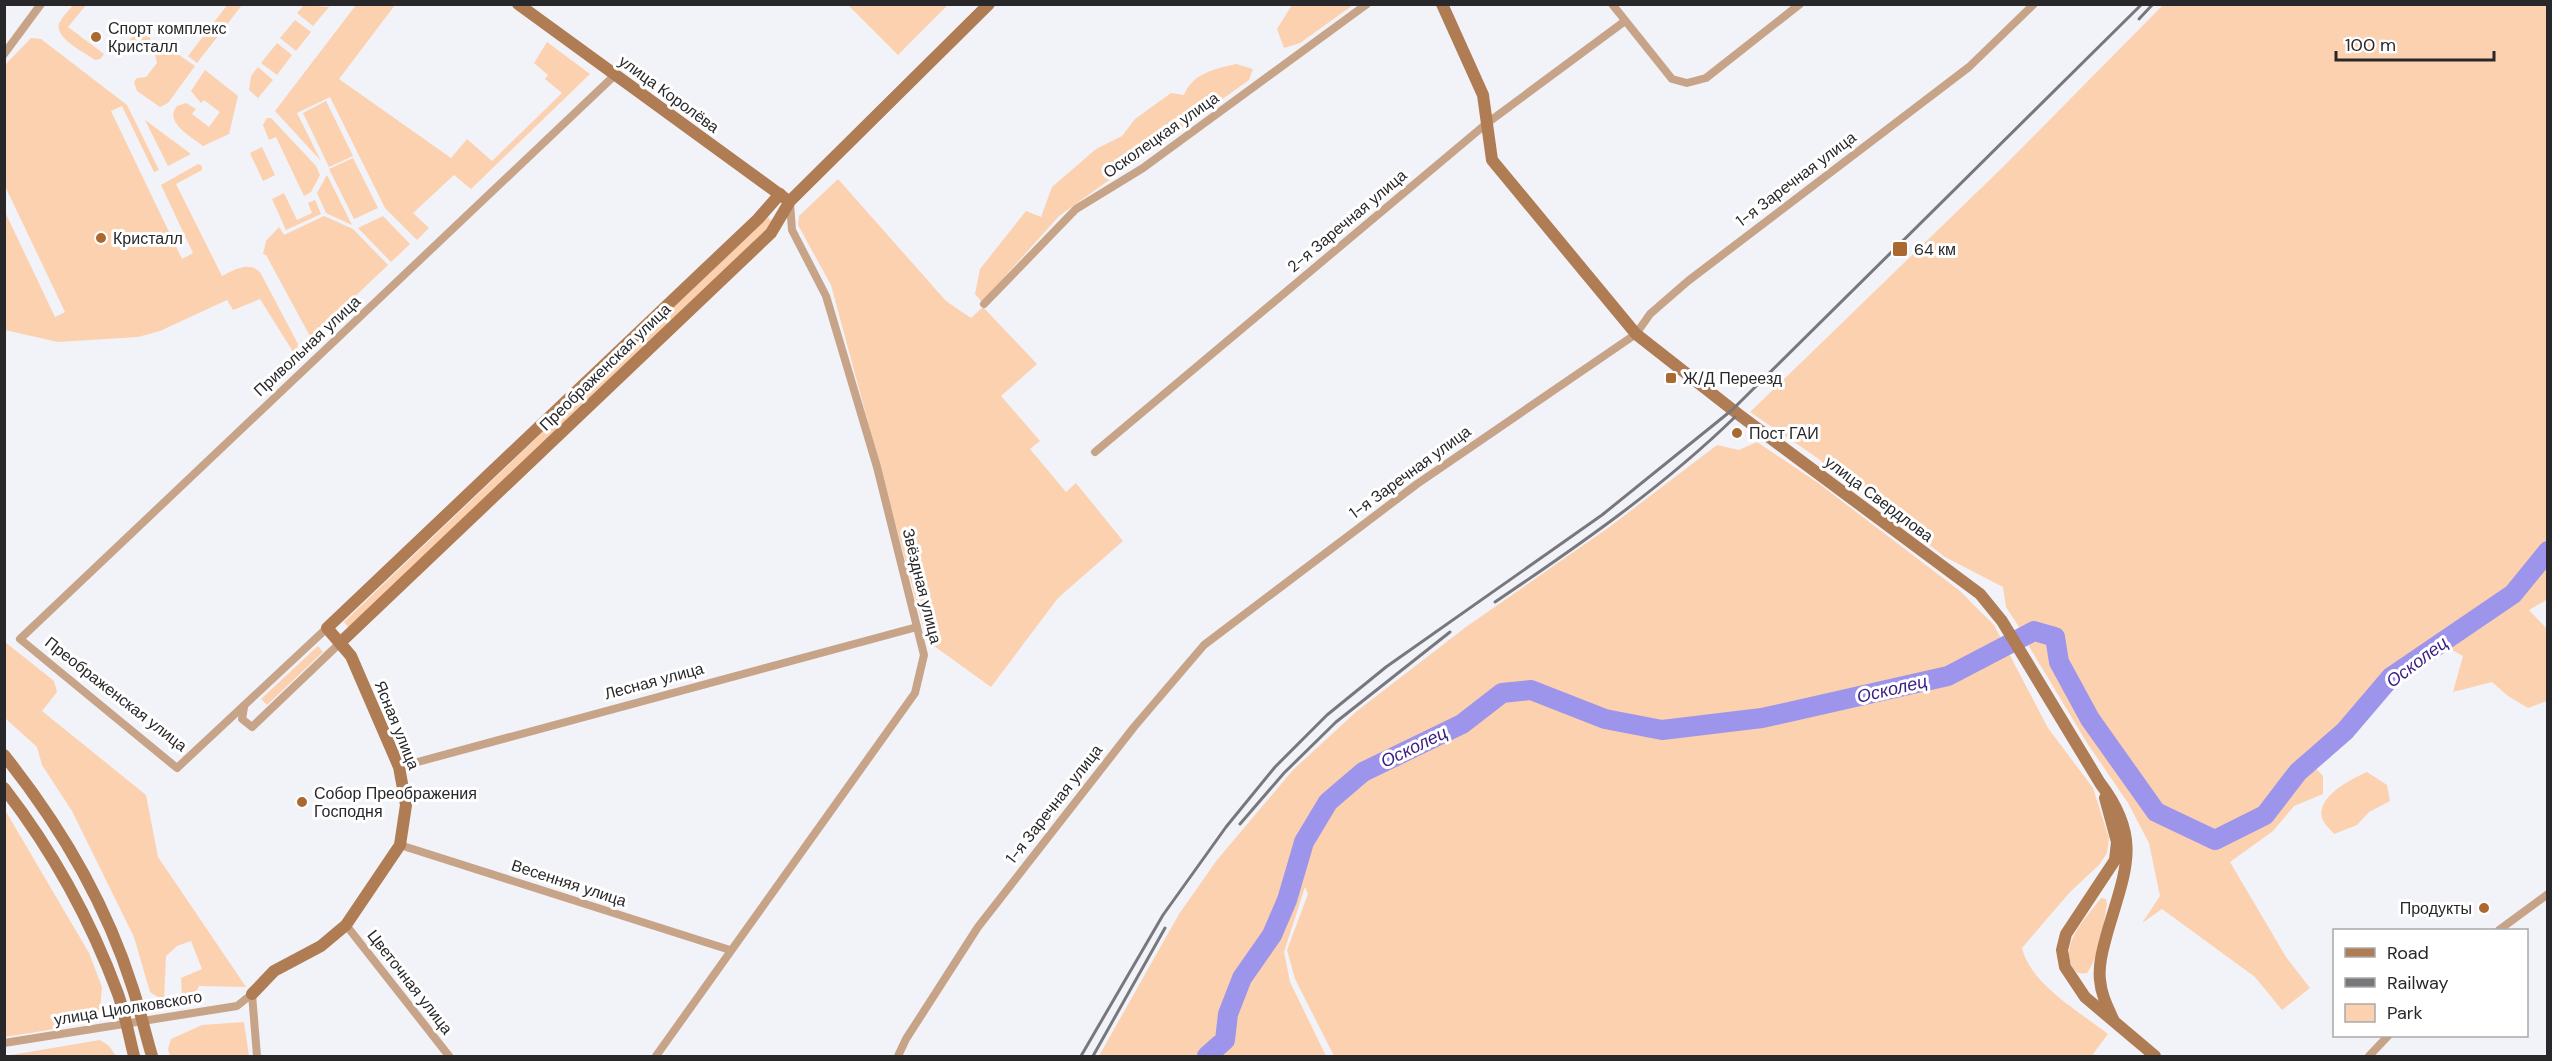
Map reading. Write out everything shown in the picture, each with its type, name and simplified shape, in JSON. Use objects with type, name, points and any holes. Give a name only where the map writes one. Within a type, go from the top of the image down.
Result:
[{"type":"main road","name":"улица Королёва","points":[[518,4],[533,9],[615,75],[785,198]]},
{"type":"main road","name":"Преображенская улица","points":[[327,628],[989,4]]},
{"type":"main road","name":"улица Свердлова","points":[[1442,4],[1483,95],[1492,160],[1636,334],[1738,414],[1980,594],[2002,621],[2120,812],[2127,849],[2125,873],[2104,945],[2100,978],[2103,998],[2113,1019]]},
{"type":"main road","name":"Преображенская улица","points":[[342,642],[771,233],[785,198]]},
{"type":"main road","name":"Ясная улица","points":[[252,994],[274,970],[321,946],[346,925],[400,844],[406,805],[399,767],[351,656],[342,642],[327,628]]},
{"type":"main road","points":[[4,754],[61,832],[101,906],[132,985],[152,1056]]},
{"type":"main road","name":"улица Свердлова","points":[[2100,783],[2117,842],[2115,860],[2066,934],[2062,950],[2065,967],[2085,998],[2155,1056]]},
{"type":"main road","points":[[4,788],[29,820],[74,896],[118,996],[134,1056]]},
{"type":"street","points":[[4,54],[41,4]]},
{"type":"street","name":"Осколецкая улица","points":[[984,304],[1076,210],[1143,168],[1367,4]]},
{"type":"street","points":[[1612,4],[1672,79],[1687,83],[1706,78],[1798,5]]},
{"type":"street","name":"1-я Заречная улица","points":[[898,1056],[906,1039],[978,927],[1134,727],[1204,645],[1417,484],[1636,334],[1650,314],[1688,281],[1970,67],[2034,4]]},
{"type":"street","name":"2-я Заречная улица","points":[[1095,452],[1486,124],[1625,21]]},
{"type":"street","name":"Привольная улица","points":[[20,639],[615,75]]},
{"type":"street","name":"Звёздная улица","points":[[656,1056],[915,693],[924,655],[877,467],[830,307],[792,230],[785,198]]},
{"type":"street","name":"Лесная улица","points":[[399,767],[917,627]]},
{"type":"street","name":"Преображенская улица","points":[[20,639],[177,768],[327,628]]},
{"type":"street","name":"Преображенская улица","points":[[244,707],[242,719],[252,727],[342,642]]},
{"type":"street","name":"Весенняя улица","points":[[400,844],[730,950]]},
{"type":"street","points":[[2500,929],[2547,894]]},
{"type":"street","name":"Цветочная улица","points":[[346,925],[449,1056]]},
{"type":"street","points":[[252,994],[257,1056]]},
{"type":"street","name":"улица Циолковского","points":[[4,1043],[237,1006],[252,994]]},
{"type":"street","points":[[2369,1056],[2386,1037]]},
{"type":"green space","points":[[228,4],[242,5],[197,63],[188,56]]},
{"type":"green space","points":[[2164,4],[2547,5],[2548,599],[2529,610],[2547,629],[2547,701],[2528,708],[2508,696],[2492,682],[2453,692],[2463,656],[2431,639],[2388,676],[2341,731],[2304,756],[2323,776],[2323,794],[2294,806],[2273,831],[2230,862],[2286,957],[2310,988],[2282,1010],[2255,977],[2162,909],[2142,923],[2160,896],[2149,843],[2128,803],[2087,743],[2027,643],[2035,634],[2053,641],[2055,663],[2086,721],[2153,816],[2216,846],[2261,806],[2215,837],[2160,808],[2094,715],[2064,660],[2059,633],[2033,625],[2021,630],[2006,607],[2003,587],[1945,557],[1816,457],[1750,412],[2004,166]]},
{"type":"green space","points":[[73,5],[86,5],[68,27],[104,54],[100,59],[95,60],[72,45],[59,30],[59,24]]},
{"type":"green space","points":[[304,5],[329,7],[313,26],[297,13]]},
{"type":"green space","points":[[356,5],[395,5],[339,79],[451,158],[467,139],[492,161],[562,93],[545,79],[548,75],[534,63],[547,42],[590,74],[471,189],[454,175],[413,213],[429,228],[417,240],[385,208],[330,97],[297,113],[321,161],[275,111]]},
{"type":"green space","points":[[848,5],[948,5],[898,55]]},
{"type":"green space","points":[[1292,5],[1353,5],[1300,43],[1284,48],[1277,29]]},
{"type":"green space","points":[[295,20],[311,32],[296,51],[280,38]]},
{"type":"green space","points":[[136,32],[150,37],[150,43],[144,51],[136,53],[117,38],[126,45]]},
{"type":"green space","name":"Кристалл","points":[[31,38],[41,39],[127,105],[159,170],[154,172],[122,106],[111,111],[182,259],[193,253],[161,185],[198,164],[202,166],[202,170],[176,184],[222,276],[246,267],[260,272],[298,344],[295,355],[260,299],[233,310],[227,300],[160,331],[138,337],[58,342],[5,330],[5,212],[55,317],[65,312],[5,186],[5,65]]},
{"type":"green space","points":[[277,43],[292,55],[277,75],[261,63]]},
{"type":"green space","points":[[163,44],[195,66],[168,103],[160,107],[137,91],[134,82],[137,78],[146,77],[157,63],[155,54]]},
{"type":"green space","points":[[1236,64],[1253,69],[1249,80],[1059,216],[982,302],[975,294],[980,269],[1026,211],[1041,217],[1052,187],[1096,149],[1122,136],[1135,119],[1171,93],[1184,95],[1199,77],[1213,70]]},
{"type":"green space","points":[[258,67],[273,80],[258,98],[249,90],[251,76]]},
{"type":"green space","points":[[205,70],[238,96],[229,134],[203,146],[181,129],[176,123],[174,112],[177,106],[186,103],[196,109],[192,114],[209,127],[220,112],[204,100],[201,103],[191,91]]},
{"type":"green space","points":[[326,101],[353,156],[329,167],[303,113]]},
{"type":"green space","points":[[267,118],[271,118],[316,166],[320,175],[311,192],[304,196],[276,137],[269,140],[263,125]]},
{"type":"green space","points":[[145,120],[191,154],[168,166]]},
{"type":"green space","points":[[262,147],[275,175],[263,181],[250,153]]},
{"type":"green space","points":[[353,158],[378,208],[354,219],[329,169]]},
{"type":"green space","points":[[327,175],[352,225],[326,213],[317,193]]},
{"type":"green space","points":[[838,179],[946,301],[971,318],[983,307],[1037,364],[1001,396],[1040,441],[1030,449],[1066,492],[1076,483],[1123,541],[1058,598],[991,687],[927,641],[831,285],[798,225],[799,216]]},
{"type":"green space","points":[[284,193],[297,220],[312,213],[308,203],[315,200],[321,214],[286,230],[272,199]]},
{"type":"green space","points":[[324,216],[353,229],[388,265],[311,338],[266,255],[263,254],[266,241],[279,227],[284,235]]},
{"type":"green space","points":[[383,216],[410,244],[391,262],[358,228]]},
{"type":"green space","points":[[768,217],[773,223],[349,628],[344,622]]},
{"type":"green space","points":[[1757,442],[1818,483],[1960,591],[1994,625],[2048,728],[2093,788],[2109,838],[2107,853],[2099,865],[2070,892],[2022,948],[2035,974],[2046,985],[2108,1034],[2093,1054],[2096,1056],[1334,1056],[1295,979],[1287,950],[1308,894],[1305,887],[1284,952],[1290,982],[1326,1056],[1215,1056],[1231,1042],[1236,1012],[1247,978],[1276,936],[1301,882],[1287,880],[1268,932],[1238,975],[1223,1014],[1220,1040],[1197,1056],[1099,1056],[1179,914],[1217,860],[1293,770],[1357,711],[1466,627],[1608,528],[1717,445],[1739,450]]},
{"type":"green space","points":[[5,642],[54,681],[57,692],[42,711],[146,795],[158,857],[246,987],[199,986],[189,1006],[182,998],[181,978],[202,969],[191,941],[177,946],[166,956],[164,1001],[150,992],[134,937],[72,811],[42,765],[37,747],[5,718]]},
{"type":"green space","points":[[318,646],[323,652],[267,705],[261,699]]},
{"type":"green space","points":[[2367,772],[2387,785],[2390,801],[2369,812],[2357,825],[2334,834],[2322,818],[2324,803],[2336,790]]},
{"type":"green space","points":[[5,810],[89,953],[102,987],[100,1010],[89,1017],[54,1029],[5,1037]]},
{"type":"green space","points":[[2101,898],[2106,899],[2107,903],[2098,948],[2087,973],[2078,972],[2074,970],[2069,957],[2072,939]]},
{"type":"green space","points":[[244,1022],[249,1056],[170,1056],[168,1049],[171,1039],[202,1025]]},
{"type":"green space","points":[[100,1040],[109,1046],[116,1056],[5,1056]]},
{"type":"waterway","name":"Осколец","points":[[1207,1056],[1225,1040],[1228,1014],[1242,978],[1272,935],[1287,900],[1304,842],[1328,802],[1363,772],[1462,724],[1502,693],[1531,690],[1605,719],[1662,730],[1762,718],[1948,676],[2034,631],[2055,637],[2059,662],[2090,719],[2156,812],[2215,840],[2265,815],[2298,772],[2345,731],[2391,677],[2513,594],[2548,551]]},
{"type":"railway","points":[[1081,1056],[1163,915],[1226,827],[1275,767],[1327,715],[1386,667],[1602,515],[1732,410],[2142,4]]},
{"type":"railway","points":[[2139,19],[2153,4]]},
{"type":"railway","points":[[1495,602],[1649,492],[1735,417]]},
{"type":"railway","points":[[1240,824],[1284,773],[1336,722],[1450,632]]},
{"type":"railway","points":[[1093,1056],[1165,928]]},
{"type":"place","name":"Спорт комплекс Кристалл","points":[[96,37]]},
{"type":"place","name":"Кристалл","points":[[101,238]]},
{"type":"place","name":"64 км","points":[[1900,249]]},
{"type":"place","name":"Ж/Д Переезд","points":[[1671,378]]},
{"type":"place","name":"Пост ГАИ","points":[[1737,433]]},
{"type":"place","name":"Собор Преображения Господня","points":[[302,802]]},
{"type":"place","name":"Продукты","points":[[2484,908]]}]
